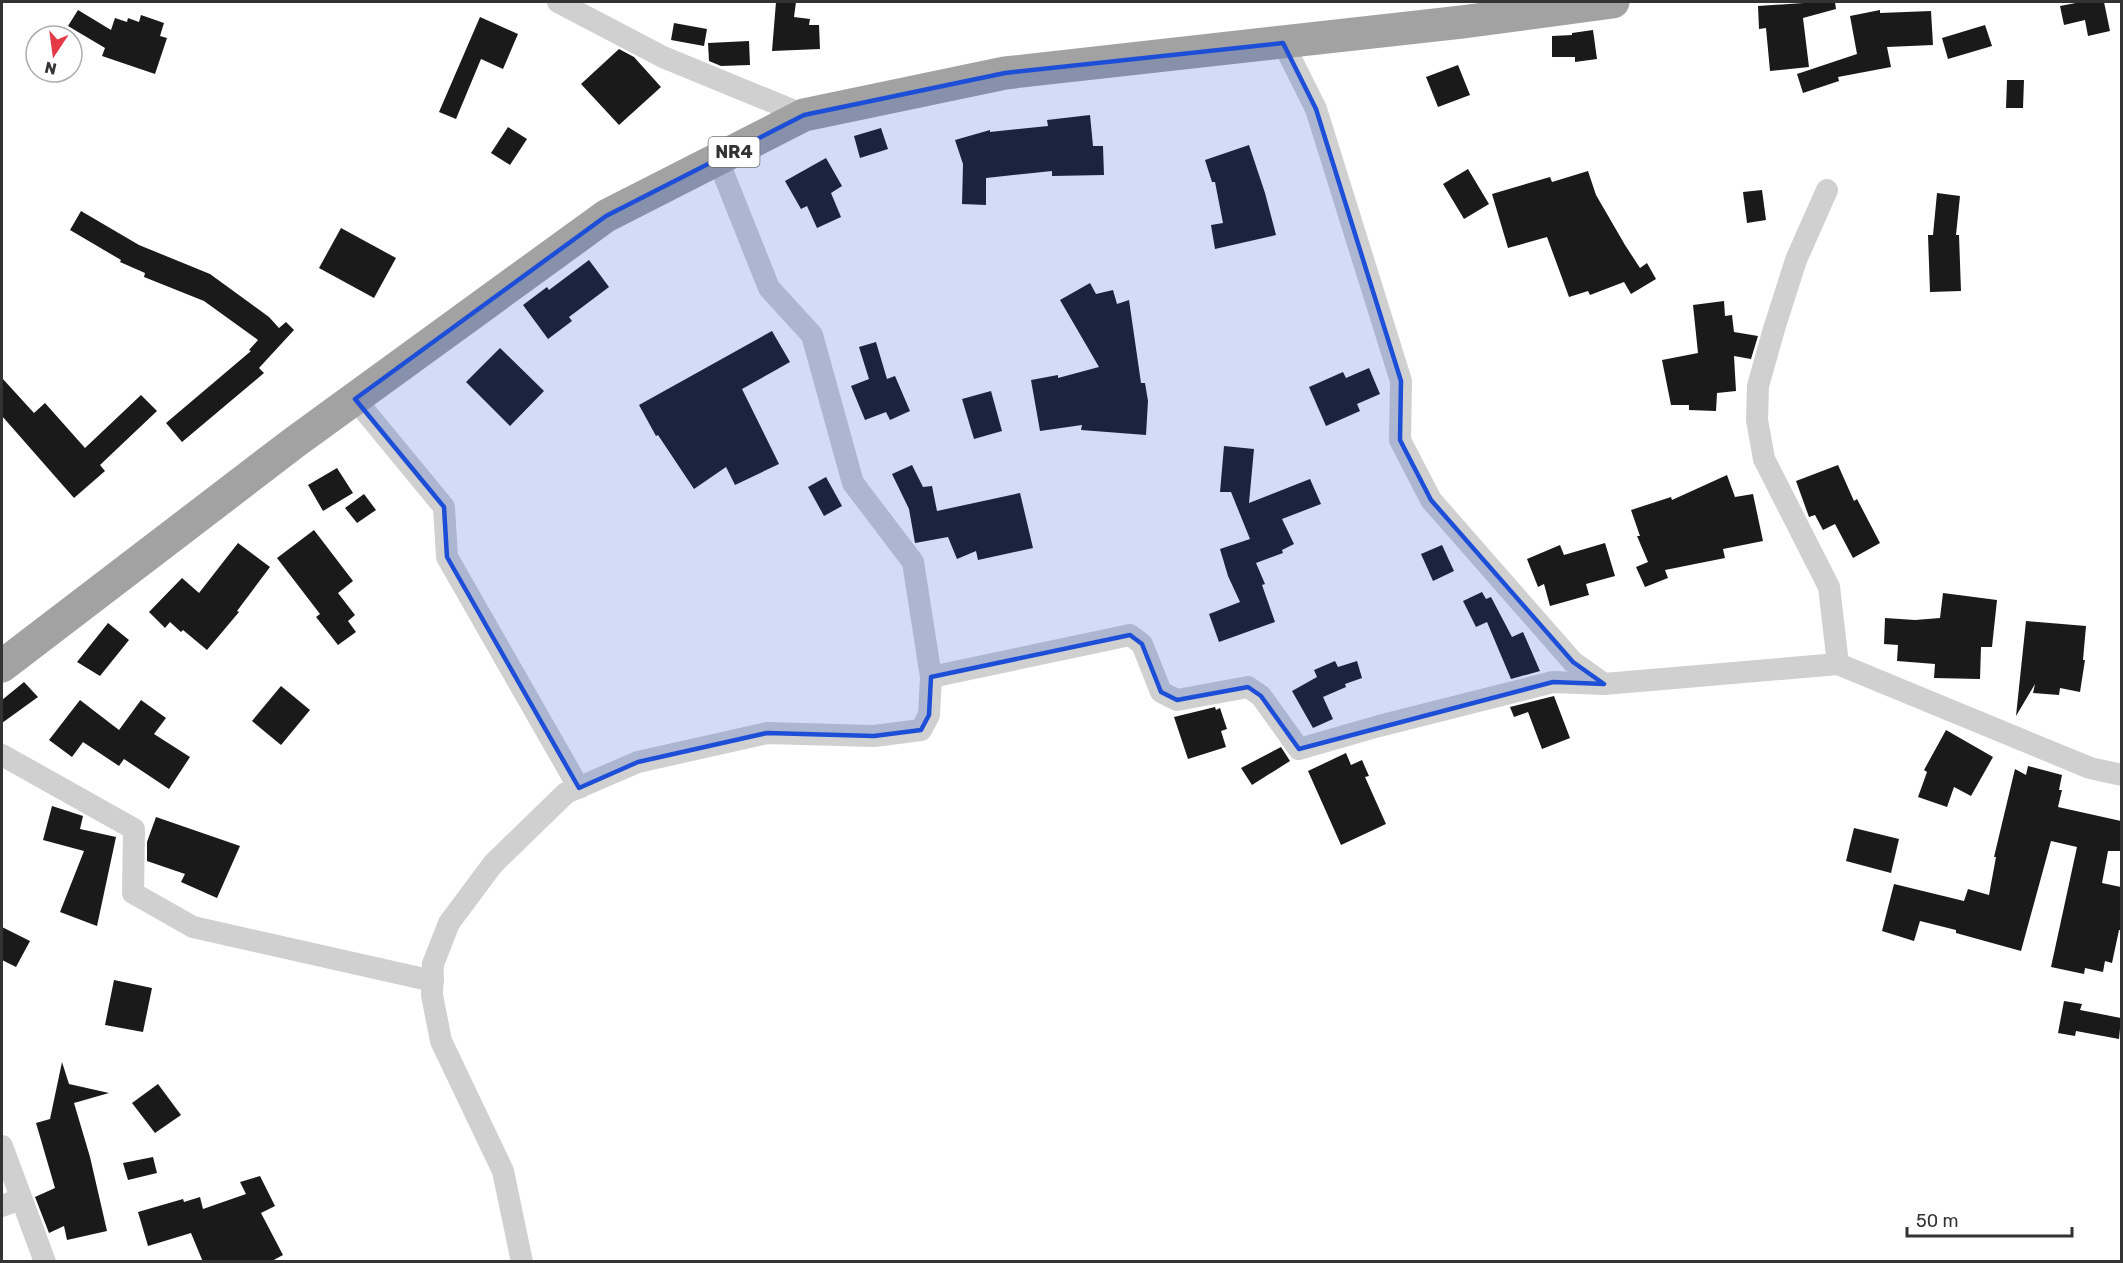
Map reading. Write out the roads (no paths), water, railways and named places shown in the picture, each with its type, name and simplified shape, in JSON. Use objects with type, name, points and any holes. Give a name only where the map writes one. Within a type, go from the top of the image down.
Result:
[{"type":"highway","name":"NR4","points":[[2,666],[295,442],[606,216],[804,116],[1005,74],[1283,43],[1467,12],[1613,2]]},
{"type":"street","points":[[558,2],[663,57],[804,116]]},
{"type":"street","points":[[1283,43],[1316,109],[1401,381],[1401,440],[1431,500],[1573,662],[1604,684]]},
{"type":"street","points":[[522,1262],[503,1171],[441,1041],[432,995],[433,964],[449,922],[493,864],[566,793],[638,762],[767,733],[874,736],[921,730],[928,715],[931,677],[913,562],[853,483],[812,335],[769,288],[718,160]]},
{"type":"street","points":[[1827,190],[1796,260],[1774,329],[1758,386],[1757,420],[1764,459],[1829,587],[1838,664]]},
{"type":"street","points":[[355,399],[444,507],[447,557],[579,788]]},
{"type":"street","points":[[931,677],[1130,635],[1142,644],[1161,692],[1177,700],[1248,687],[1261,696],[1299,749],[1379,726],[1553,682],[1604,684],[1838,664],[2090,768],[2121,775]]},
{"type":"street","points":[[2,755],[134,829],[133,893],[193,927],[433,981]]},
{"type":"street","points":[[2,1146],[11,1202],[45,1262]]}]
